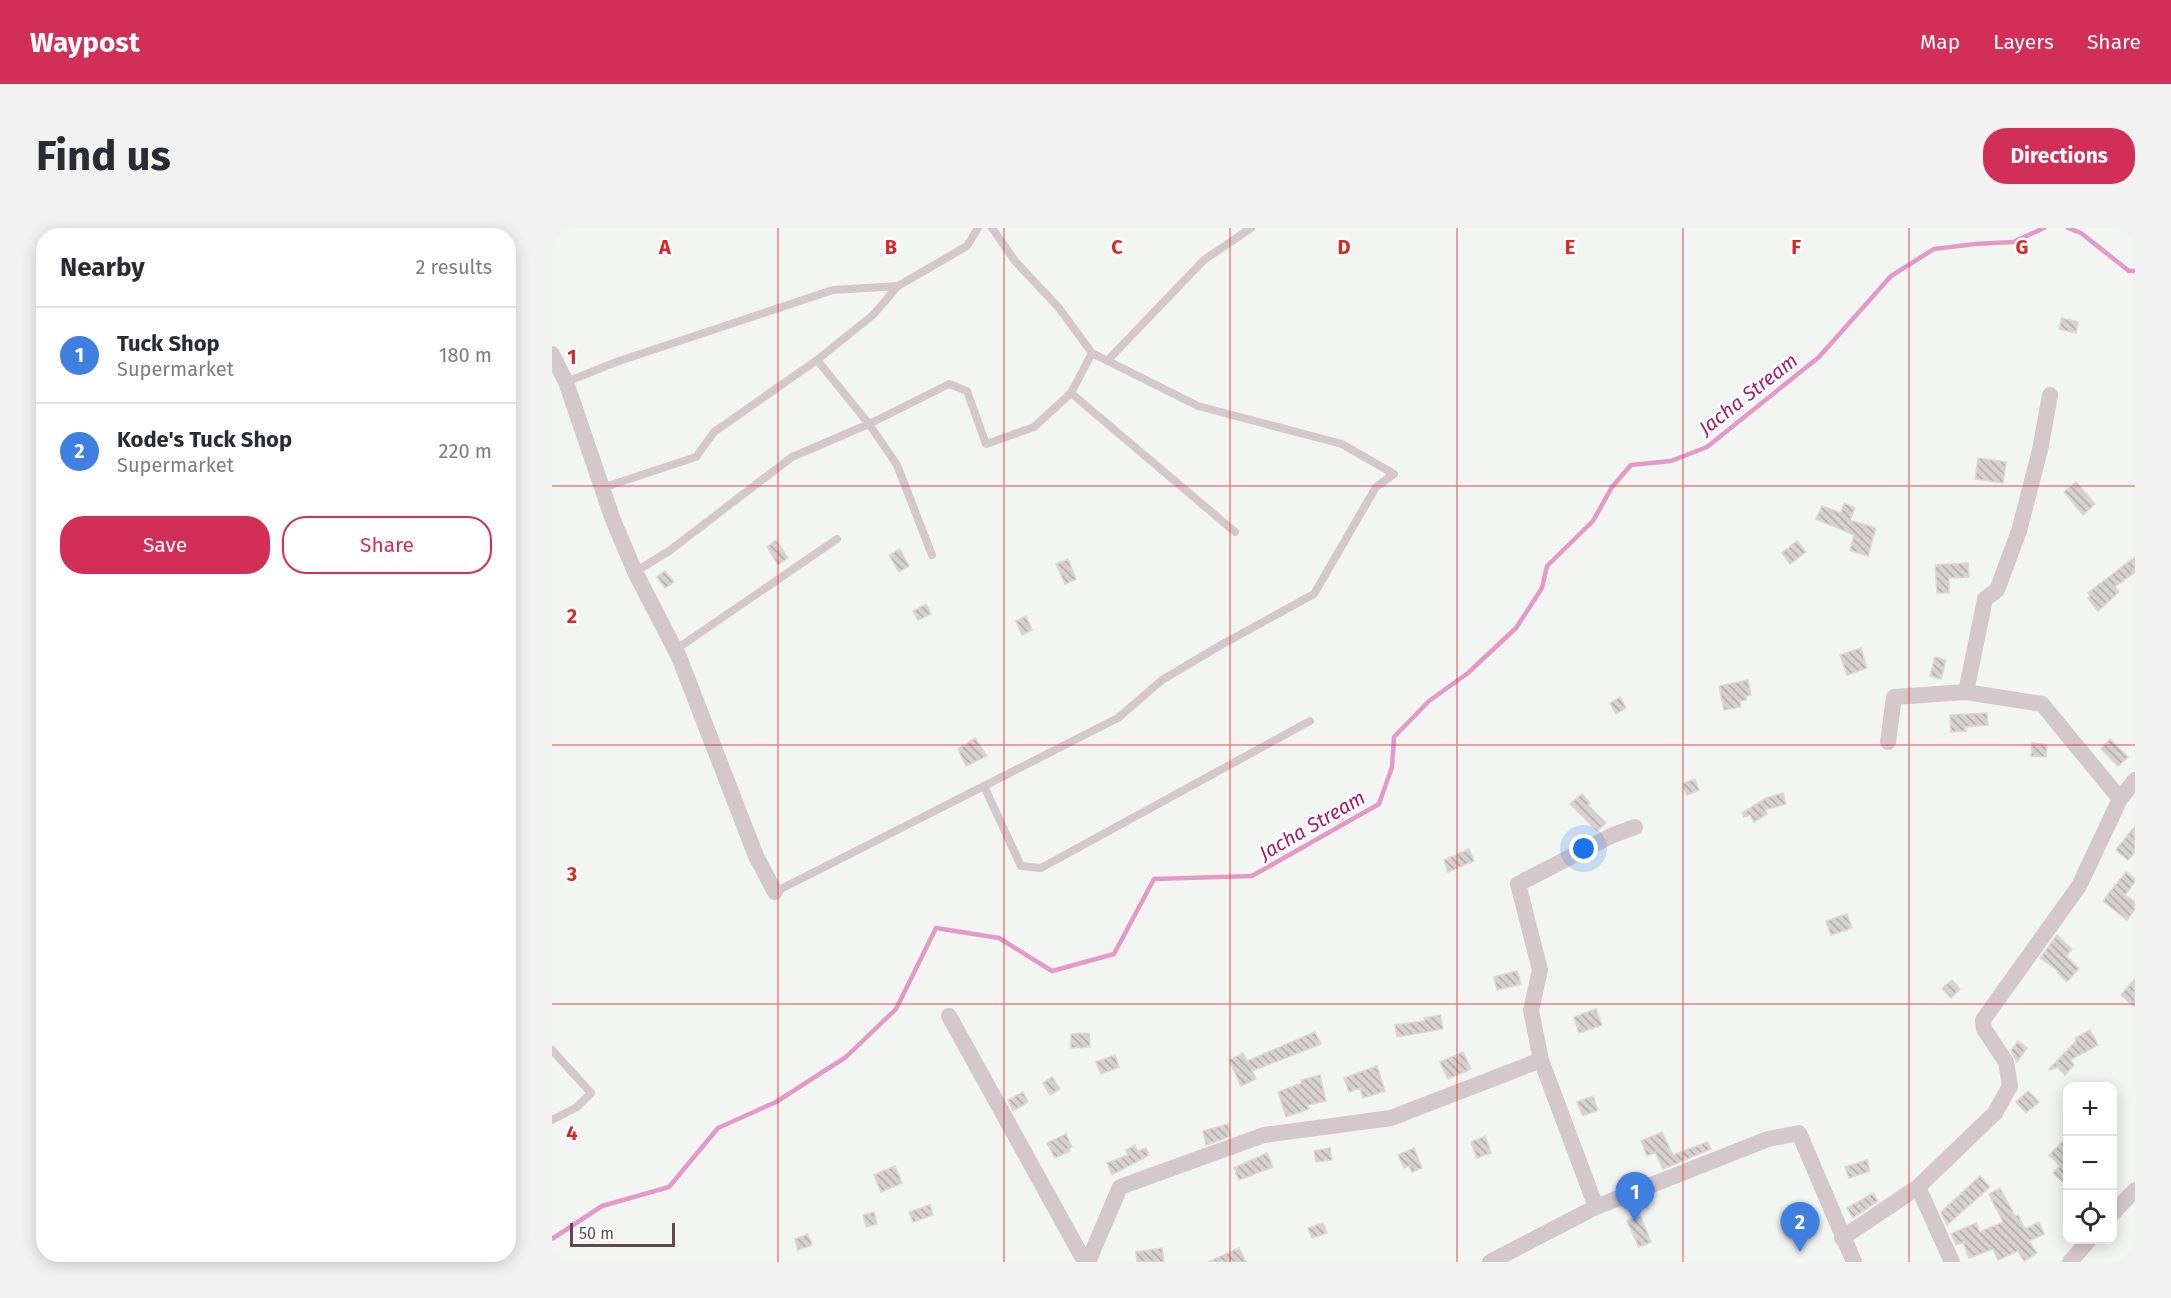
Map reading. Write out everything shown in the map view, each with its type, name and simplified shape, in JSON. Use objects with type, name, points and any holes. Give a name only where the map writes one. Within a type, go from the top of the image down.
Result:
[{"type":"street","points":[[552,354],[566,382],[602,488],[635,573],[675,650],[756,855],[775,891]]},
{"type":"street","points":[[1966,692],[1985,598],[1997,590],[2019,531],[2040,450],[2050,395]]},
{"type":"street","points":[[1888,742],[1894,697],[1966,692],[2042,704],[2120,799]]},
{"type":"street","points":[[1842,1238],[1918,1186],[1995,1113],[2010,1086],[2006,1062],[1984,1029],[1983,1020],[2079,886],[2120,799],[2135,780]]},
{"type":"street","points":[[1596,1207],[1541,1060],[1531,1010],[1540,970],[1518,884],[1613,835],[1635,827]]},
{"type":"street","points":[[949,1016],[1086,1262]]},
{"type":"street","points":[[1086,1262],[1120,1187],[1264,1135],[1390,1118],[1541,1060]]},
{"type":"street","points":[[1490,1262],[1596,1207],[1768,1140],[1799,1133],[1854,1262]]},
{"type":"street","points":[[1918,1186],[1952,1262]]},
{"type":"street","points":[[2117,1209],[2135,1190]]},
{"type":"street","points":[[2074,1260],[2086,1244]]},
{"type":"lane","points":[[602,488],[696,457],[714,432],[817,360],[873,315],[898,286],[967,246],[978,228]]},
{"type":"lane","points":[[775,891],[1118,718],[1162,680],[1314,594],[1377,487],[1394,474],[1342,444],[1198,406],[1092,353],[1059,308],[1015,261],[992,228]]},
{"type":"lane","points":[[1107,361],[1204,260],[1251,228]]},
{"type":"lane","points":[[566,382],[620,361],[833,290],[898,286]]},
{"type":"lane","points":[[635,573],[669,551],[792,457],[869,424],[949,384],[967,391],[986,444],[1034,427],[1071,393],[1092,353]]},
{"type":"lane","points":[[817,360],[869,424],[897,465],[932,555]]},
{"type":"lane","points":[[1071,393],[1235,532]]},
{"type":"lane","points":[[675,650],[837,539]]},
{"type":"lane","points":[[984,786],[1021,866],[1041,868],[1310,721]]},
{"type":"lane","points":[[552,1050],[591,1093],[577,1107],[552,1120]]},
{"type":"building","points":[[2062,318],[2078,322],[2076,333],[2059,329]]},
{"type":"building","points":[[1978,458],[2006,462],[2003,483],[1975,479]]},
{"type":"building","points":[[2076,482],[2095,504],[2083,515],[2064,492]]},
{"type":"building","points":[[1844,503],[1855,508],[1850,520],[1876,528],[1868,556],[1850,550],[1854,535],[1816,519],[1822,506],[1841,513]]},
{"type":"building","points":[[776,540],[788,558],[778,565],[767,547]]},
{"type":"building","points":[[1797,541],[1806,552],[1790,564],[1782,553]]},
{"type":"building","points":[[900,549],[909,566],[899,572],[889,555]]},
{"type":"building","points":[[2135,557],[2135,572],[2115,587],[2119,592],[2098,611],[2088,598],[2090,596],[2088,593]]},
{"type":"building","points":[[1068,559],[1076,579],[1065,584],[1056,564]]},
{"type":"building","points":[[1968,563],[1969,577],[1949,578],[1949,593],[1937,593],[1935,565]]},
{"type":"building","points":[[665,571],[674,582],[665,588],[657,577]]},
{"type":"building","points":[[926,604],[931,614],[918,620],[913,611]]},
{"type":"building","points":[[1026,616],[1032,630],[1022,635],[1016,621]]},
{"type":"building","points":[[1861,648],[1867,668],[1847,675],[1840,655]]},
{"type":"building","points":[[1935,657],[1946,660],[1941,679],[1930,676]]},
{"type":"building","points":[[1748,680],[1751,695],[1746,696],[1746,700],[1740,701],[1741,707],[1724,710],[1719,686]]},
{"type":"building","points":[[1620,697],[1626,708],[1616,714],[1610,703]]},
{"type":"building","points":[[1987,713],[1988,725],[1965,727],[1966,731],[1951,732],[1950,715]]},
{"type":"building","points":[[975,738],[987,756],[966,766],[958,749]]},
{"type":"building","points":[[2110,739],[2128,757],[2118,766],[2101,749]]},
{"type":"building","points":[[2032,743],[2047,745],[2046,757],[2031,756]]},
{"type":"building","points":[[1695,779],[1699,790],[1687,795],[1682,784]]},
{"type":"building","points":[[1783,793],[1786,804],[1765,810],[1767,814],[1754,822],[1750,815],[1744,817],[1742,813],[1766,798]]},
{"type":"building","points":[[1582,794],[1590,803],[1588,805],[1606,823],[1597,831],[1570,804]]},
{"type":"building","points":[[2135,826],[2135,852],[2128,860],[2116,850]]},
{"type":"building","points":[[1469,849],[1474,861],[1448,872],[1444,860]]},
{"type":"building","points":[[2126,872],[2135,879],[2125,895],[2135,902],[2135,909],[2127,920],[2103,901]]},
{"type":"building","points":[[1847,914],[1852,928],[1831,935],[1826,921]]},
{"type":"building","points":[[2057,935],[2072,949],[2066,956],[2079,968],[2067,982],[2058,971],[2040,958]]},
{"type":"building","points":[[1517,971],[1521,984],[1497,990],[1494,977]]},
{"type":"building","points":[[2135,979],[2135,1007],[2121,995]]},
{"type":"building","points":[[1952,980],[1960,989],[1951,998],[1942,988]]},
{"type":"building","points":[[1596,1009],[1602,1025],[1579,1033],[1574,1017]]},
{"type":"building","points":[[1440,1015],[1443,1029],[1397,1037],[1395,1025],[1425,1021],[1424,1018]]},
{"type":"building","points":[[2090,1030],[2098,1045],[2070,1060],[2074,1065],[2065,1075],[2057,1067],[2049,1069],[2076,1041],[2075,1038]]},
{"type":"building","points":[[1315,1032],[1321,1044],[1252,1071],[1256,1079],[1241,1086],[1229,1060],[1243,1053],[1247,1061]]},
{"type":"building","points":[[1089,1033],[1090,1047],[1071,1048],[1071,1034]]},
{"type":"building","points":[[2018,1041],[2027,1048],[2017,1062],[2011,1050]]},
{"type":"building","points":[[1463,1052],[1471,1069],[1448,1079],[1440,1062]]},
{"type":"building","points":[[1115,1055],[1119,1067],[1101,1074],[1096,1062]]},
{"type":"building","points":[[1377,1066],[1385,1091],[1363,1098],[1360,1088],[1349,1092],[1344,1078]]},
{"type":"building","points":[[1320,1075],[1326,1101],[1308,1105],[1309,1109],[1286,1117],[1278,1092],[1302,1083],[1301,1080]]},
{"type":"building","points":[[1052,1077],[1060,1089],[1050,1095],[1043,1083]]},
{"type":"building","points":[[2028,1091],[2039,1102],[2026,1113],[2016,1102]]},
{"type":"building","points":[[1023,1092],[1028,1102],[1013,1111],[1008,1100]]},
{"type":"building","points":[[1593,1096],[1598,1110],[1583,1116],[1577,1102]]},
{"type":"building","points":[[1228,1124],[1231,1136],[1206,1145],[1203,1131]]},
{"type":"building","points":[[1662,1132],[1673,1155],[1707,1142],[1711,1149],[1663,1169],[1655,1152],[1647,1156],[1641,1141]]},
{"type":"building","points":[[1066,1134],[1072,1147],[1068,1149],[1070,1151],[1055,1158],[1047,1143]]},
{"type":"building","points":[[1485,1136],[1491,1153],[1477,1158],[1471,1142]]},
{"type":"building","points":[[2063,1141],[2063,1182],[2053,1173],[2060,1166],[2049,1155]]},
{"type":"building","points":[[1135,1145],[1138,1151],[1146,1148],[1149,1155],[1112,1175],[1107,1163],[1128,1155],[1126,1150]]},
{"type":"building","points":[[1330,1148],[1332,1160],[1316,1162],[1314,1151]]},
{"type":"building","points":[[1414,1148],[1422,1168],[1412,1172],[1409,1166],[1404,1168],[1398,1155]]},
{"type":"building","points":[[1267,1153],[1273,1167],[1239,1180],[1234,1168]]},
{"type":"building","points":[[1867,1160],[1870,1171],[1849,1178],[1845,1167]]},
{"type":"building","points":[[895,1166],[902,1183],[881,1192],[874,1175]]},
{"type":"building","points":[[1980,1176],[1990,1187],[1947,1225],[1941,1212]]},
{"type":"building","points":[[2000,1188],[2025,1229],[2039,1222],[2044,1234],[2029,1241],[2037,1253],[2024,1261],[2018,1251],[1998,1260],[1993,1249],[1969,1258],[1963,1242],[1956,1245],[1951,1234],[1976,1223],[1980,1232],[2003,1222],[1989,1194]]},
{"type":"building","points":[[1873,1193],[1878,1201],[1853,1218],[1847,1208]]},
{"type":"building","points":[[930,1205],[933,1215],[913,1222],[909,1212]]},
{"type":"building","points":[[874,1212],[877,1224],[866,1227],[863,1215]]},
{"type":"building","points":[[1640,1215],[1651,1242],[1639,1247],[1627,1221]]},
{"type":"building","points":[[1323,1223],[1327,1233],[1312,1238],[1308,1228]]},
{"type":"building","points":[[808,1234],[812,1245],[798,1250],[795,1239]]},
{"type":"building","points":[[1162,1248],[1164,1262],[1137,1262],[1136,1252]]},
{"type":"building","points":[[1239,1248],[1246,1262],[1208,1262]]},
{"type":"waterway","name":"Jacha Stream","points":[[552,1239],[602,1206],[669,1187],[718,1128],[776,1102],[846,1057],[896,1009],[936,928],[999,938],[1052,971],[1114,954],[1154,879],[1252,876],[1379,804],[1392,767],[1394,737],[1429,701],[1468,673],[1516,628],[1542,588],[1547,566],[1593,521],[1612,487],[1631,465],[1671,461],[1707,447],[1819,357],[1891,276],[1934,249],[2013,242],[2044,228]]},
{"type":"waterway","name":"Jacha Stream","points":[[2068,228],[2081,233],[2129,271],[2135,271]]},
{"type":"place","name":"Tuck Shop","points":[[1635,1222]]},
{"type":"place","name":"Kode's Tuck Shop","points":[[1800,1252]]}]
